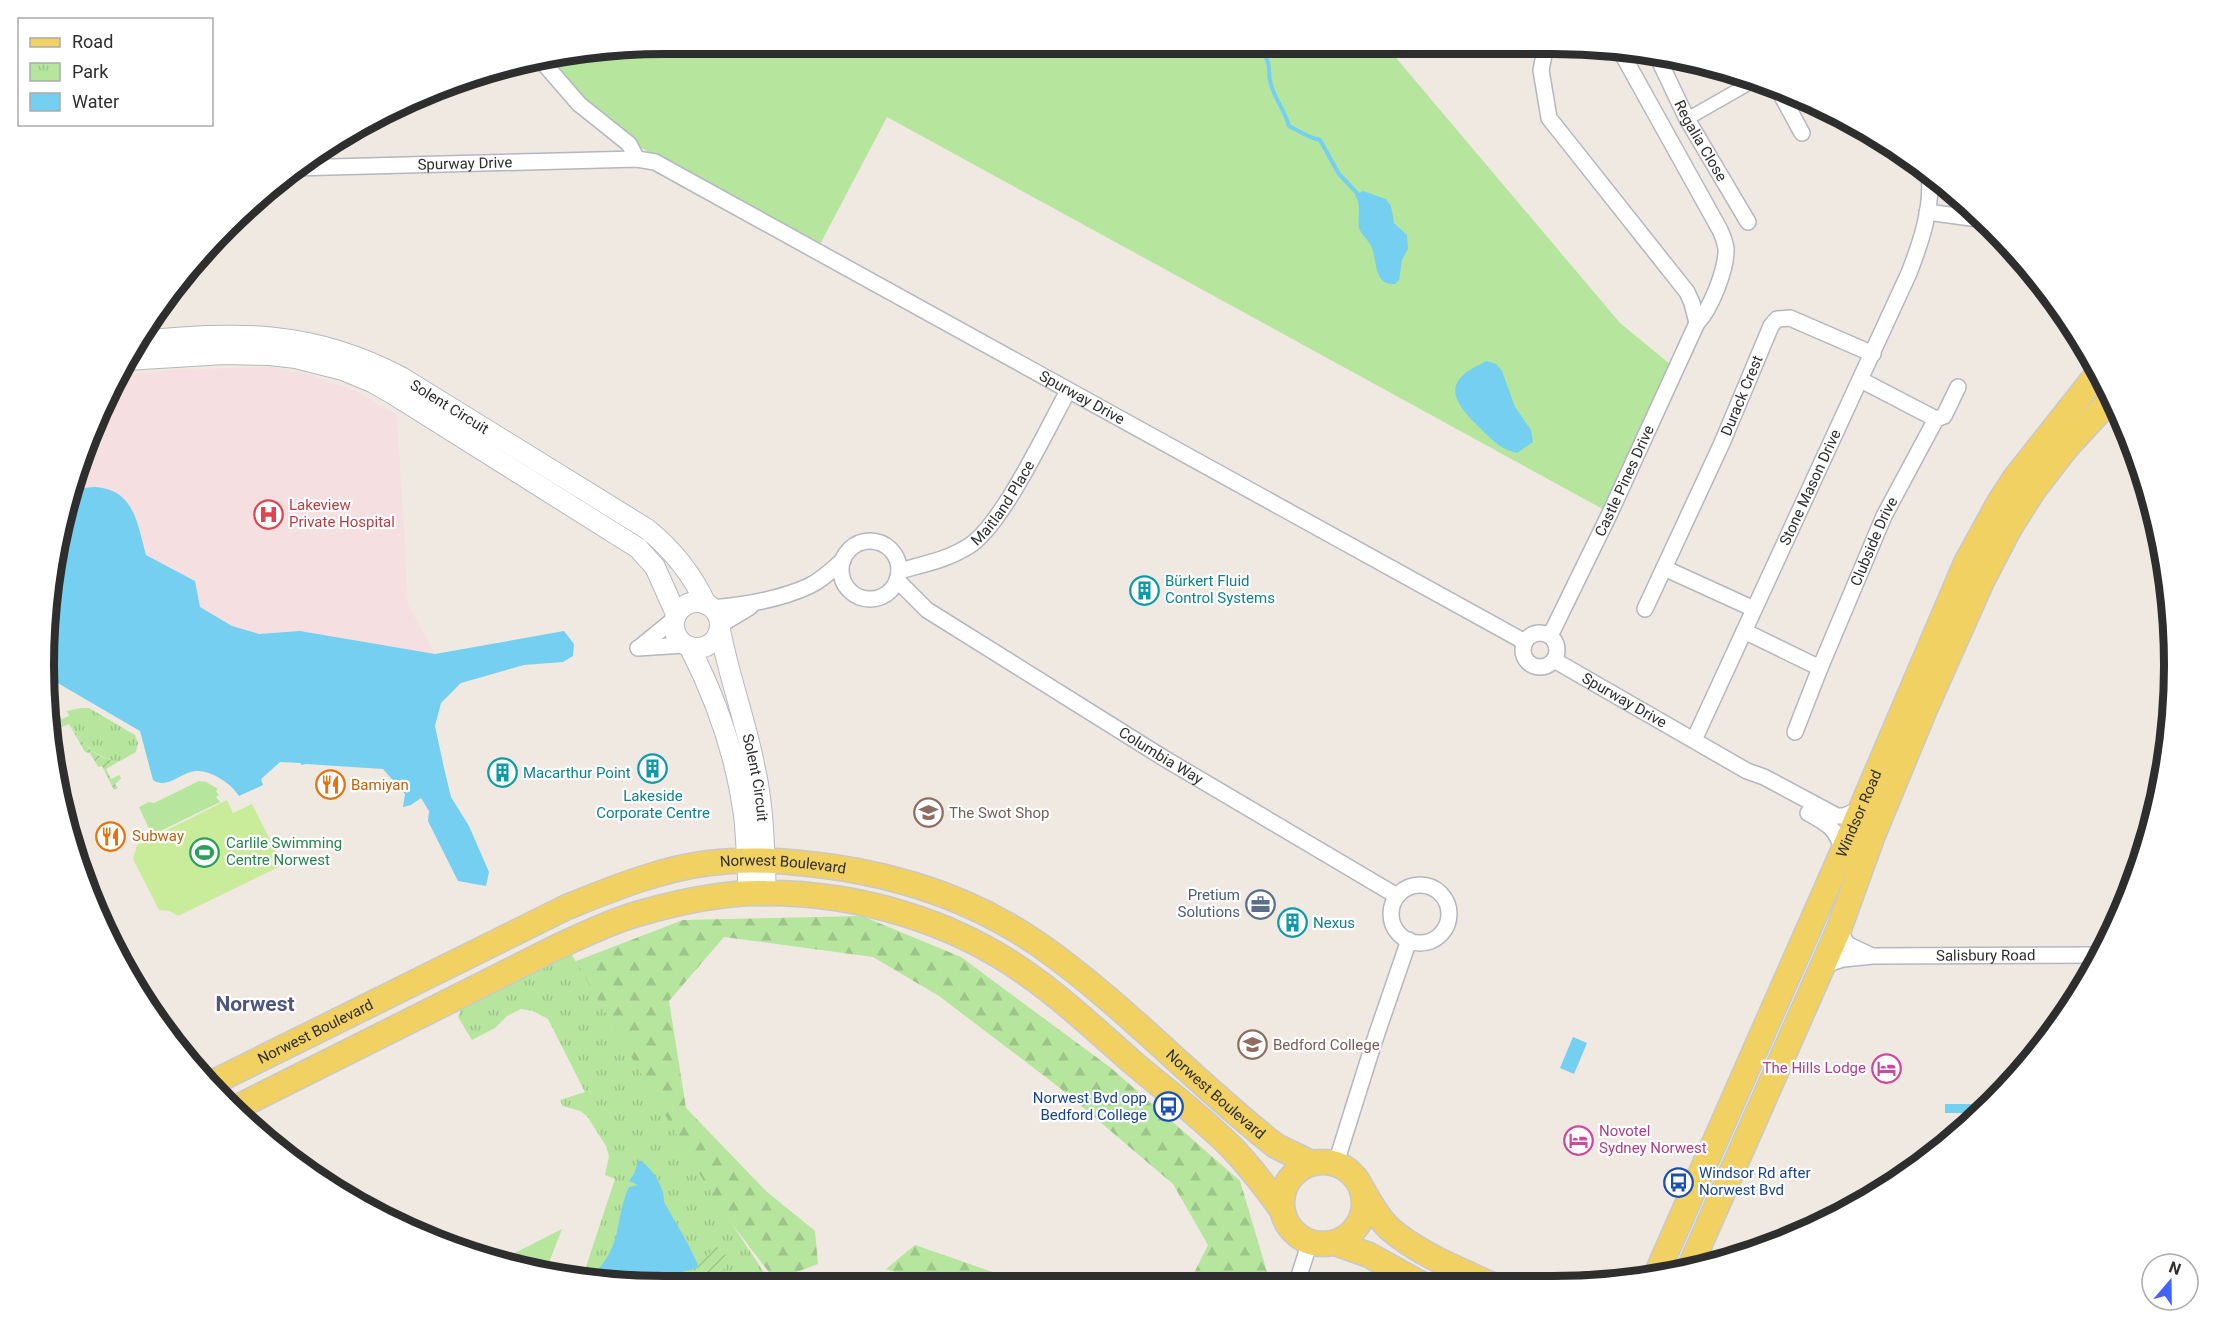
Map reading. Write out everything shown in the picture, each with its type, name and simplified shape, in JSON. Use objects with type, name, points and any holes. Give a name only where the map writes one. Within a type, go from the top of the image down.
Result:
[{"type":"main road","name":"Windsor Road","points":[[1660,1266],[1843,851],[1966,563],[2015,478],[2093,380]]},
{"type":"main road","name":"Windsor Road","points":[[1693,1259],[1839,929],[1873,835],[1925,709],[1996,554],[2033,491],[2066,448],[2105,405]]},
{"type":"main road","name":"Norwest Boulevard","points":[[217,1080],[567,907],[613,889],[683,867],[710,862],[756,860],[855,870],[891,878],[960,901],[1001,921],[1038,944],[1086,981],[1270,1141],[1311,1162]]},
{"type":"main road","name":"Norwest Boulevard","points":[[242,1105],[558,947],[611,923],[669,906],[708,898],[757,893],[837,899],[879,907],[939,927],[975,942],[1026,973],[1069,1006],[1233,1149],[1282,1210]]},
{"type":"main road","points":[[1364,1192],[1364,1211],[1359,1224],[1346,1239],[1335,1244],[1321,1245],[1310,1242],[1293,1231],[1282,1210],[1282,1196],[1289,1178],[1297,1170],[1311,1162],[1336,1163],[1347,1168],[1358,1179],[1375,1211],[1391,1230],[1421,1250],[1474,1276]]},
{"type":"main road","points":[[1335,1244],[1369,1255],[1407,1276]]},
{"type":"main road","points":[[1654,1267],[1669,1245]]},
{"type":"street","points":[[1544,54],[1541,70],[1548,118],[1687,292],[1697,323]]},
{"type":"street","name":"Castle Pines Drive","points":[[1550,636],[1610,513],[1697,323],[1705,315],[1726,256],[1724,238],[1625,58]]},
{"type":"street","name":"Regalia Close","points":[[1661,64],[1687,119],[1748,222]]},
{"type":"street","points":[[546,66],[579,104],[629,144],[637,159]]},
{"type":"street","points":[[1687,119],[1746,85]]},
{"type":"street","points":[[1784,100],[1802,133]]},
{"type":"street","name":"Spurway Drive","points":[[311,168],[637,159],[655,162],[1525,642]]},
{"type":"street","name":"Stone Mason Drive","points":[[1694,740],[1909,273],[1920,244],[1927,212],[1929,183]]},
{"type":"street","points":[[1927,212],[1968,218]]},
{"type":"street","name":"Durack Crest","points":[[1645,609],[1722,443],[1771,326],[1777,320],[1790,318],[1873,354]]},
{"type":"street","name":"Solent Circuit","points":[[148,340],[230,336],[282,337],[331,347],[366,359],[401,377],[647,529],[662,541],[682,563],[698,586],[714,617],[755,767],[761,807],[756,860],[757,893]]},
{"type":"street","name":"Solent Circuit","points":[[136,359],[224,354],[270,355],[319,363],[372,382],[638,548],[656,567],[675,617]]},
{"type":"street","points":[[1861,380],[1936,419]]},
{"type":"street","name":"Clubside Drive","points":[[1795,732],[1884,516],[1936,419],[1944,416],[1958,387]]},
{"type":"street","name":"Maitland Place","points":[[898,575],[956,553],[971,545],[988,529],[1013,490],[1068,391]]},
{"type":"street","points":[[714,617],[809,586],[843,561],[852,547],[868,541],[886,546],[898,561],[898,575],[887,594],[869,599],[830,587],[809,586]]},
{"type":"street","points":[[843,561],[842,578],[852,593]]},
{"type":"street","points":[[1664,568],[1754,609]]},
{"type":"street","name":"Columbia Way","points":[[898,575],[927,610]]},
{"type":"street","name":"Columbia Way","points":[[887,594],[927,610],[1162,757],[1397,896]]},
{"type":"street","points":[[697,602],[714,617],[717,638],[705,648],[638,648],[675,617],[689,603],[697,602]]},
{"type":"street","points":[[675,617],[673,630],[677,639],[687,647]]},
{"type":"street","points":[[1744,631],[1820,668]]},
{"type":"street","points":[[1533,634],[1550,636],[1556,645],[1557,652],[1554,660],[1544,667],[1533,666],[1525,658],[1523,647],[1525,642],[1533,634]]},
{"type":"street","name":"Solent Circuit","points":[[687,647],[710,686],[732,754],[744,816],[756,860]]},
{"type":"street","name":"Spurway Drive","points":[[1554,660],[1694,740]]},
{"type":"street","points":[[1694,740],[1747,771],[1764,777],[1837,816],[1844,816],[1861,809]]},
{"type":"street","points":[[1747,771],[1765,787],[1832,828],[1837,833],[1843,851]]},
{"type":"street","points":[[1423,885],[1439,892],[1447,904],[1448,921],[1441,933],[1427,942],[1409,940],[1397,930],[1392,921],[1392,905],[1397,896],[1412,886],[1423,885]]},
{"type":"street","name":"Salisbury Road","points":[[1839,929],[1847,944],[1873,956]]},
{"type":"street","points":[[1336,1163],[1409,940]]},
{"type":"street","name":"Salisbury Road","points":[[1822,966],[1843,959],[1873,956],[2090,955]]},
{"type":"street","points":[[1299,1276],[1310,1242]]},
{"type":"shaded area","name":"Lakeview Private Hospital","points":[[270,367],[310,375],[356,391],[397,415],[408,605],[435,654],[300,631],[259,634],[232,626],[200,607],[195,580],[146,555],[139,527],[78,495],[101,431],[127,375],[170,370]]},
{"type":"green space","points":[[665,54],[1393,54],[1620,323],[1676,369],[1610,513],[887,117],[816,252],[628,140],[578,100],[554,65],[625,55]]},
{"type":"green space","points":[[89,708],[135,735],[138,743],[136,752],[118,762],[101,756],[89,748],[69,724],[57,729],[56,710],[62,719],[69,716],[67,711]]},
{"type":"green space","points":[[69,724],[84,744],[95,753],[118,762],[106,769],[111,779],[119,775],[121,778],[115,784],[118,788],[114,790],[102,766],[98,767],[90,753],[85,752]]},
{"type":"green space","points":[[199,781],[218,789],[216,791],[219,795],[216,797],[220,802],[152,835],[139,807],[149,802],[154,803]]},
{"type":"green space","name":"Carlile Swimming Centre Norwest","points":[[227,800],[233,813],[252,804],[283,865],[178,916],[169,911],[159,910],[133,859],[137,845]]},
{"type":"green space","points":[[862,916],[961,957],[1111,1068],[1240,1181],[1268,1276],[1192,1276],[1208,1245],[1173,1184],[1060,1088],[939,996],[873,957],[724,937],[669,1001],[686,1108],[766,1191],[815,1231],[818,1264],[786,1276],[772,1276],[726,1216],[519,983],[683,920]]},
{"type":"green space","points":[[569,950],[705,1183],[766,1276],[625,1275],[585,1271],[615,1179],[605,1175],[609,1156],[606,1146],[587,1116],[580,1111],[563,1106],[560,1100],[585,1092],[548,1019],[533,1011],[521,1009],[507,1016],[495,1028],[472,1040],[458,1017],[463,1004]]},
{"type":"green space","points":[[562,1229],[548,1264],[510,1256]]},
{"type":"green space","points":[[915,1245],[1004,1276],[907,1276],[886,1269]]},
{"type":"green space","points":[[716,1246],[729,1258],[724,1270],[718,1276],[695,1276],[698,1265]]},
{"type":"water","points":[[1363,191],[1386,199],[1391,206],[1394,223],[1407,235],[1408,249],[1402,260],[1399,280],[1395,284],[1388,284],[1380,277],[1371,245],[1359,228],[1359,207],[1355,195]]},
{"type":"water","points":[[1487,361],[1496,364],[1502,371],[1515,407],[1531,430],[1533,442],[1517,453],[1506,449],[1492,439],[1461,407],[1457,398],[1455,390],[1457,382],[1473,368]]},
{"type":"water","points":[[84,488],[107,489],[126,501],[132,509],[146,555],[195,581],[200,607],[232,626],[259,634],[300,631],[435,654],[564,631],[574,644],[573,656],[563,662],[524,665],[461,683],[441,703],[435,726],[451,797],[469,826],[489,872],[486,886],[458,881],[428,821],[429,811],[421,798],[403,807],[405,794],[383,769],[280,762],[261,779],[263,785],[239,796],[221,779],[202,771],[190,772],[164,783],[153,780],[140,731],[54,681],[55,625],[59,585],[75,507],[78,496]]},
{"type":"water","points":[[1573,1037],[1587,1043],[1574,1074],[1560,1068]]},
{"type":"water","points":[[1945,1104],[1977,1104],[1968,1113],[1945,1113]]},
{"type":"water","points":[[639,1160],[656,1178],[664,1196],[664,1202],[688,1244],[698,1265],[697,1268],[665,1276],[598,1272],[612,1249],[629,1187],[638,1185],[629,1181]]},
{"type":"waterway","points":[[1262,54],[1268,64],[1269,78],[1276,98],[1289,126],[1320,140],[1339,174],[1357,193]]},
{"type":"place","name":"Lakeview Private Hospital","points":[[268,514]]},
{"type":"place","name":"Bürkert Fluid Control Systems","points":[[1144,590]]},
{"type":"place","name":"Lakeside Corporate Centre","points":[[653,769]]},
{"type":"place","name":"Macarthur Point","points":[[502,773]]},
{"type":"place","name":"Bamiyan","points":[[330,785]]},
{"type":"place","name":"The Swot Shop","points":[[928,813]]},
{"type":"place","name":"Subway","points":[[111,836]]},
{"type":"place","name":"Carlile Swimming Centre Norwest","points":[[205,852]]},
{"type":"place","name":"Pretium Solutions","points":[[1261,904]]},
{"type":"place","name":"Nexus","points":[[1292,923]]},
{"type":"place","name":"Bedford College","points":[[1252,1045]]},
{"type":"place","name":"The Hills Lodge","points":[[1887,1068]]},
{"type":"place","name":"Norwest Bvd opp Bedford College","points":[[1168,1107]]},
{"type":"place","name":"Novotel Sydney Norwest","points":[[1578,1140]]},
{"type":"place","name":"Windsor Rd after Norwest Bvd","points":[[1678,1182]]},
{"type":"district","name":"Norwest","points":[[255,1004]]}]
